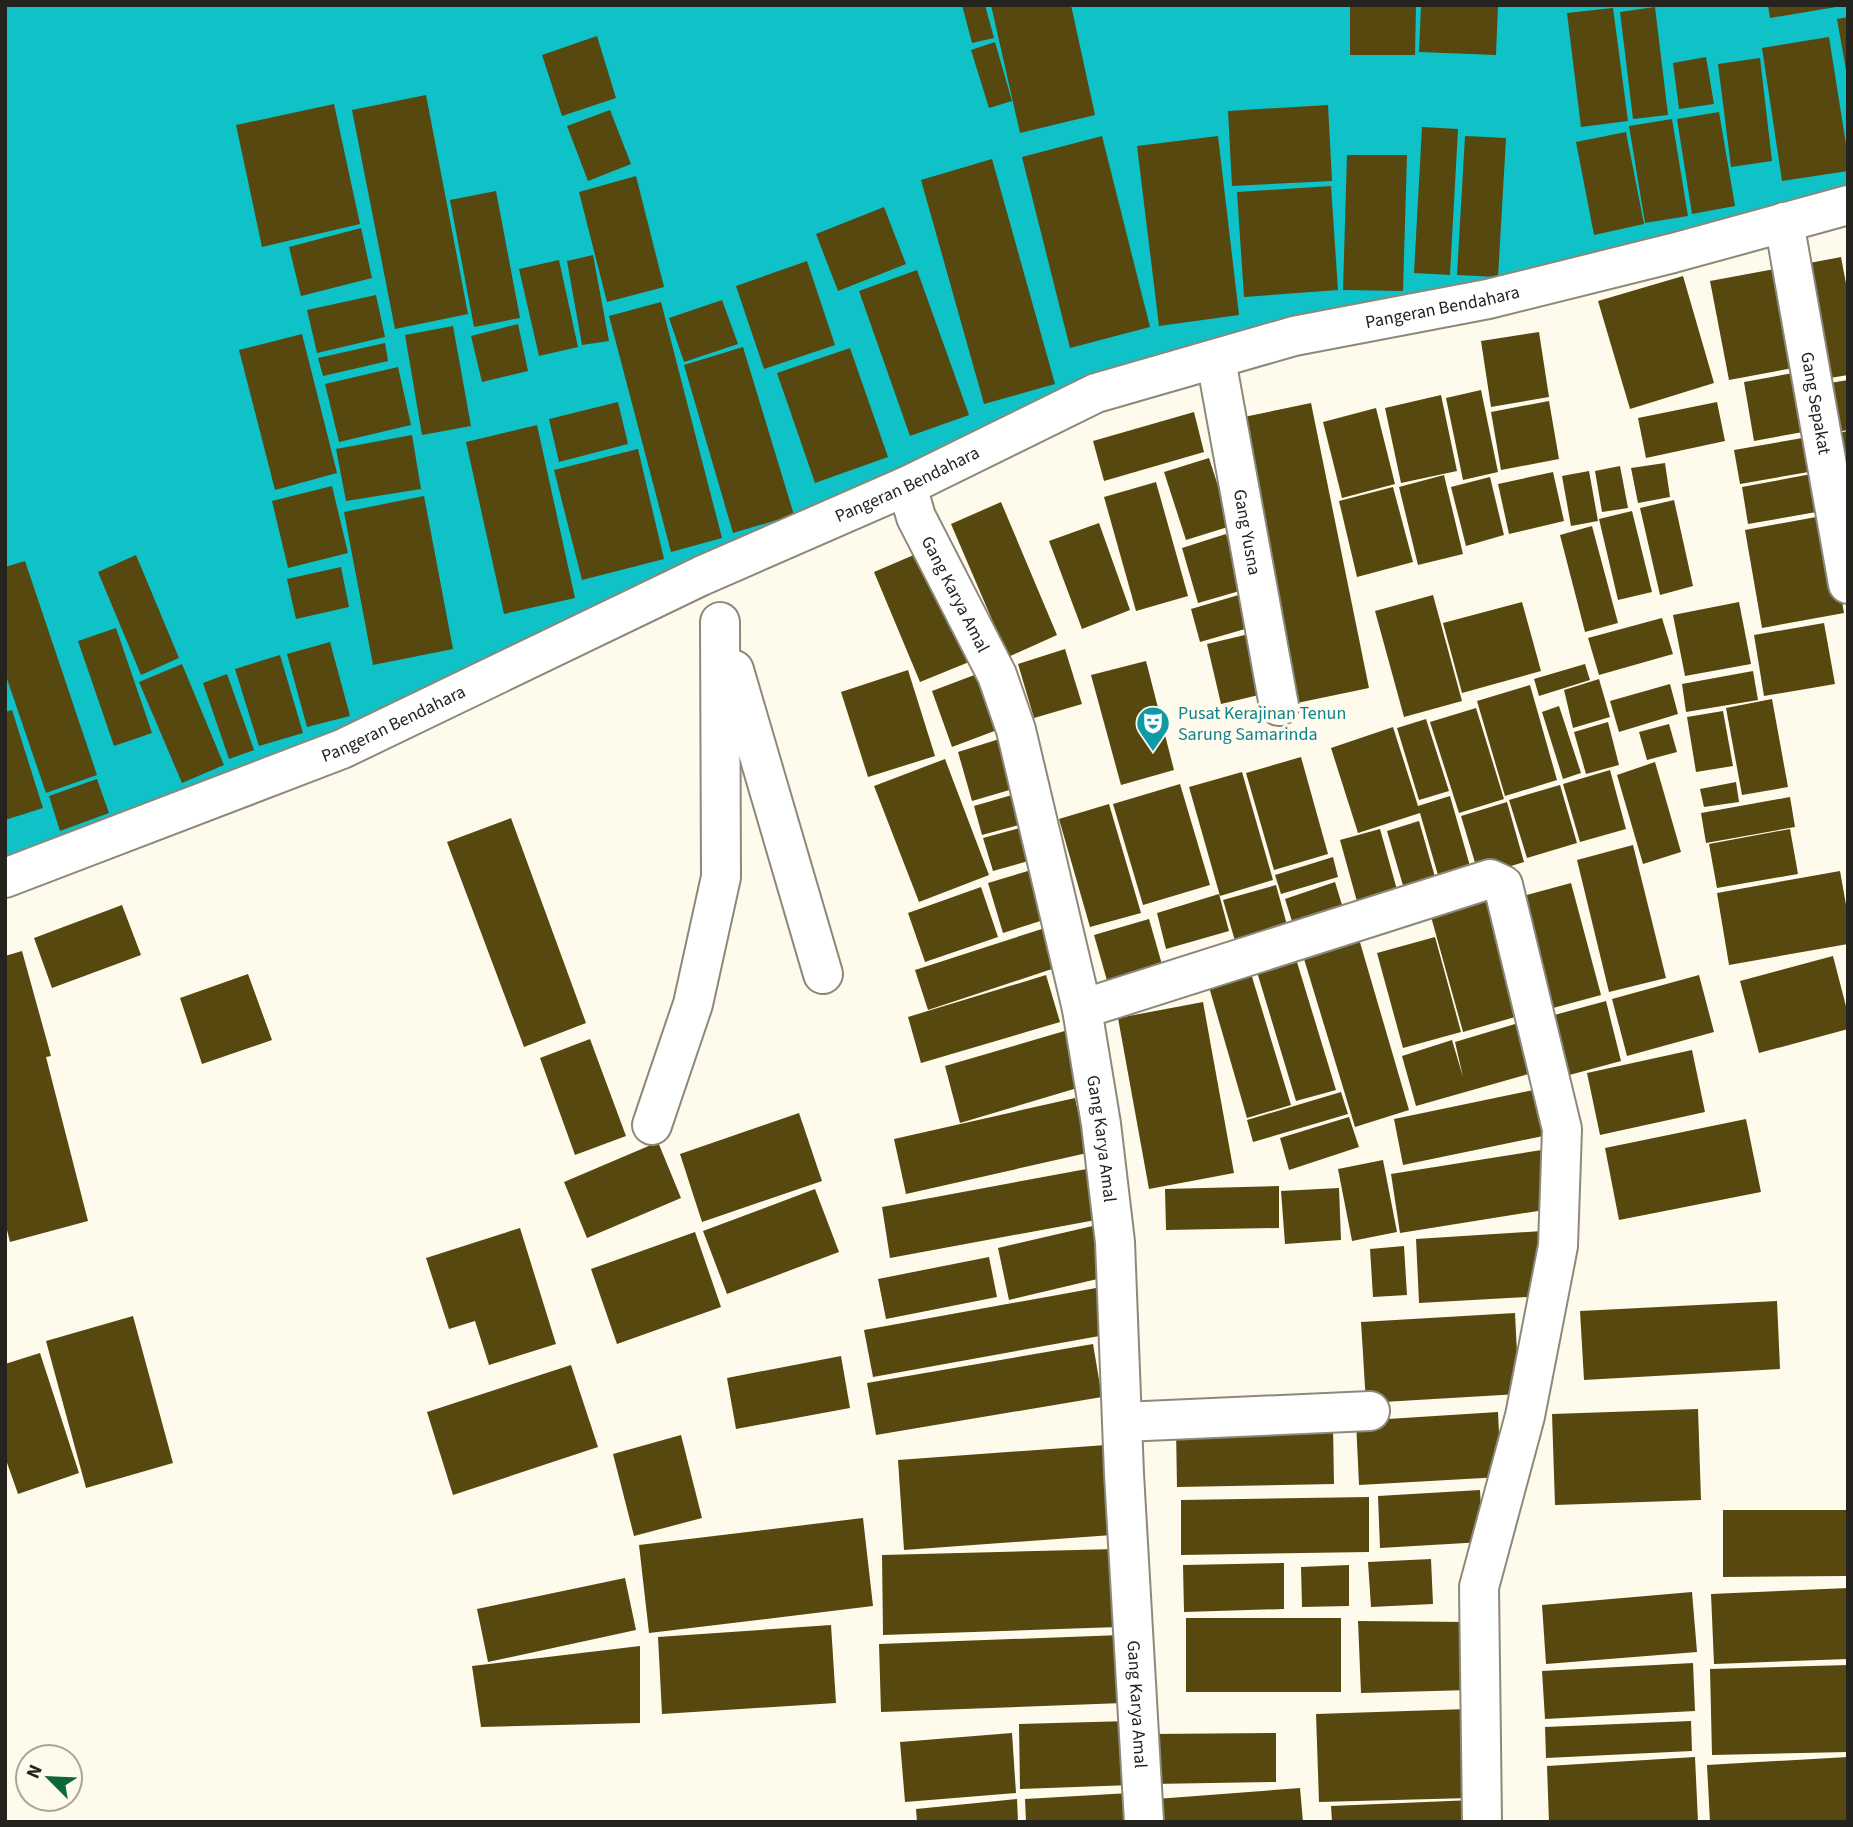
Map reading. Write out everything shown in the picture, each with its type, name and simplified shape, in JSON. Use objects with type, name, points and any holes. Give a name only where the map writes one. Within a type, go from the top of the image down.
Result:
[{"type":"street","name":"Pangeran Bendahara","points":[[5,878],[342,749],[701,576],[907,486],[1096,393],[1294,336],[1488,299],[1848,205]]},
{"type":"street","name":"Gang Sepakat","points":[[1784,222],[1848,584]]},
{"type":"street","name":"Gang Yusna","points":[[1216,360],[1279,706]]},
{"type":"street","name":"Gang Karya Amal","points":[[907,486],[916,517],[997,675],[1016,730],[1082,1009],[1101,1124],[1115,1242],[1144,1822]]},
{"type":"street","points":[[701,576],[720,622],[823,974]]},
{"type":"street","points":[[652,1125],[694,1004],[721,877],[720,622]]},
{"type":"street","points":[[1082,1009],[1490,879],[1503,885],[1562,1129],[1559,1246],[1525,1416],[1479,1587],[1482,1822]]},
{"type":"street","points":[[1123,1422],[1370,1411]]},
{"type":"water","points":[[5,5],[1848,5],[1848,191],[1613,252],[1067,386],[888,481],[404,704],[5,860]]},
{"type":"building","points":[[962,5],[985,5],[994,38],[972,43]]},
{"type":"building","points":[[991,5],[1071,5],[1095,115],[1020,133]]},
{"type":"building","points":[[1350,5],[1416,5],[1415,55],[1350,55]]},
{"type":"building","points":[[1421,5],[1498,5],[1496,55],[1419,52]]},
{"type":"building","points":[[1768,5],[1836,5],[1836,7],[1770,18]]},
{"type":"building","points":[[1655,7],[1668,115],[1633,119],[1620,12]]},
{"type":"building","points":[[1613,8],[1628,121],[1581,127],[1567,13]]},
{"type":"building","points":[[1848,17],[1848,70],[1846,70],[1837,19]]},
{"type":"building","points":[[597,36],[616,98],[562,116],[542,55]]},
{"type":"building","points":[[1829,37],[1848,171],[1782,181],[1762,48]]},
{"type":"building","points":[[995,42],[1012,101],[989,108],[971,50]]},
{"type":"building","points":[[1706,57],[1714,104],[1679,109],[1673,63]]},
{"type":"building","points":[[1760,58],[1772,161],[1731,167],[1718,64]]},
{"type":"building","points":[[426,95],[468,314],[395,329],[352,110]]},
{"type":"building","points":[[334,104],[360,224],[262,247],[236,125]]},
{"type":"building","points":[[1328,105],[1332,181],[1232,186],[1228,111]]},
{"type":"building","points":[[610,110],[631,164],[588,181],[567,126]]},
{"type":"building","points":[[1719,112],[1735,206],[1692,214],[1677,119]]},
{"type":"building","points":[[1672,119],[1688,216],[1645,223],[1629,126]]},
{"type":"building","points":[[1422,127],[1458,129],[1450,275],[1414,273]]},
{"type":"building","points":[[1626,132],[1644,224],[1594,235],[1576,142]]},
{"type":"building","points":[[1102,136],[1150,327],[1070,348],[1022,157]]},
{"type":"building","points":[[1218,136],[1239,315],[1159,326],[1137,146]]},
{"type":"building","points":[[1465,136],[1506,138],[1498,277],[1457,275]]},
{"type":"building","points":[[1347,155],[1407,155],[1403,291],[1343,290]]},
{"type":"building","points":[[992,159],[1055,384],[984,404],[921,180]]},
{"type":"building","points":[[636,176],[664,287],[607,302],[579,192]]},
{"type":"building","points":[[1331,186],[1338,290],[1244,297],[1237,192]]},
{"type":"building","points":[[496,191],[520,318],[474,327],[450,200]]},
{"type":"building","points":[[884,207],[906,264],[838,291],[816,234]]},
{"type":"building","points":[[361,228],[372,278],[301,296],[289,247]]},
{"type":"building","points":[[593,255],[609,341],[582,345],[567,261]]},
{"type":"building","points":[[1841,257],[1848,294],[1848,375],[1818,380],[1799,265]]},
{"type":"building","points":[[559,260],[578,347],[539,356],[519,269]]},
{"type":"building","points":[[807,261],[835,345],[764,369],[736,286]]},
{"type":"building","points":[[1786,267],[1804,366],[1729,380],[1710,281]]},
{"type":"building","points":[[917,270],[969,415],[910,436],[859,291]]},
{"type":"building","points":[[1683,276],[1714,383],[1630,409],[1598,301]]},
{"type":"building","points":[[376,295],[385,337],[317,353],[307,310]]},
{"type":"building","points":[[722,300],[738,344],[684,362],[669,318]]},
{"type":"building","points":[[661,302],[722,538],[671,552],[609,316]]},
{"type":"building","points":[[518,324],[528,371],[482,382],[471,336]]},
{"type":"building","points":[[453,326],[471,426],[422,435],[405,335]]},
{"type":"building","points":[[1539,332],[1549,397],[1491,407],[1481,341]]},
{"type":"building","points":[[302,334],[337,473],[275,490],[239,350]]},
{"type":"building","points":[[385,343],[388,361],[323,376],[318,358]]},
{"type":"building","points":[[743,347],[794,515],[733,533],[684,365]]},
{"type":"building","points":[[850,348],[888,457],[815,483],[777,373]]},
{"type":"building","points":[[398,367],[411,425],[339,442],[325,384]]},
{"type":"building","points":[[1804,371],[1814,430],[1754,441],[1744,382]]},
{"type":"building","points":[[1848,380],[1848,430],[1826,434],[1818,385]]},
{"type":"building","points":[[1481,390],[1498,472],[1463,480],[1446,398]]},
{"type":"building","points":[[1441,395],[1457,471],[1401,483],[1385,408]]},
{"type":"building","points":[[1549,401],[1559,459],[1501,470],[1491,412]]},
{"type":"building","points":[[618,402],[628,444],[559,462],[549,419]]},
{"type":"building","points":[[1717,402],[1725,441],[1646,458],[1638,418]]},
{"type":"building","points":[[1311,403],[1369,688],[1297,703],[1239,418]]},
{"type":"building","points":[[1376,408],[1395,484],[1342,498],[1323,422]]},
{"type":"building","points":[[1194,412],[1204,452],[1104,481],[1093,441]]},
{"type":"building","points":[[537,425],[575,598],[504,614],[466,442]]},
{"type":"building","points":[[1848,431],[1848,466],[1833,469],[1828,435]]},
{"type":"building","points":[[412,435],[421,489],[346,501],[336,449]]},
{"type":"building","points":[[1814,436],[1820,470],[1740,484],[1734,450]]},
{"type":"building","points":[[638,449],[664,559],[582,580],[554,470]]},
{"type":"building","points":[[1209,458],[1231,526],[1186,540],[1164,472]]},
{"type":"building","points":[[1665,463],[1670,497],[1638,503],[1631,468]]},
{"type":"building","points":[[1620,466],[1628,508],[1602,512],[1595,471]]},
{"type":"building","points":[[1589,471],[1598,521],[1571,526],[1562,476]]},
{"type":"building","points":[[1553,472],[1564,521],[1509,534],[1498,484]]},
{"type":"building","points":[[1822,472],[1828,510],[1748,524],[1742,487]]},
{"type":"building","points":[[1444,475],[1463,554],[1418,565],[1399,487]]},
{"type":"building","points":[[1490,477],[1504,535],[1466,546],[1451,487]]},
{"type":"building","points":[[1156,482],[1188,596],[1136,611],[1104,497]]},
{"type":"building","points":[[332,486],[348,553],[288,568],[272,501]]},
{"type":"building","points":[[1393,487],[1413,562],[1357,577],[1339,501]]},
{"type":"building","points":[[424,496],[453,649],[373,665],[344,512]]},
{"type":"building","points":[[1674,500],[1693,586],[1660,595],[1640,508]]},
{"type":"building","points":[[1001,502],[1057,635],[1008,657],[951,524]]},
{"type":"building","points":[[1632,511],[1652,592],[1618,600],[1599,519]]},
{"type":"building","points":[[1827,515],[1844,613],[1762,628],[1745,530]]},
{"type":"building","points":[[1099,523],[1130,610],[1082,629],[1049,541]]},
{"type":"building","points":[[1592,526],[1618,623],[1585,632],[1560,535]]},
{"type":"building","points":[[1226,534],[1243,590],[1198,603],[1182,548]]},
{"type":"building","points":[[923,551],[969,662],[920,682],[874,572]]},
{"type":"building","points":[[136,555],[179,658],[141,675],[98,572]]},
{"type":"building","points":[[25,561],[97,775],[46,793],[5,673],[5,567]]},
{"type":"building","points":[[341,567],[349,607],[296,619],[287,579]]},
{"type":"building","points":[[1242,594],[1252,627],[1200,642],[1191,609]]},
{"type":"building","points":[[1433,595],[1462,701],[1404,717],[1375,611]]},
{"type":"building","points":[[1522,602],[1541,671],[1462,693],[1443,623]]},
{"type":"building","points":[[1739,602],[1751,664],[1685,676],[1673,615]]},
{"type":"building","points":[[1662,618],[1673,654],[1599,675],[1588,638]]},
{"type":"building","points":[[1824,623],[1835,684],[1764,696],[1754,635]]},
{"type":"building","points":[[116,628],[152,733],[114,746],[78,641]]},
{"type":"building","points":[[1249,634],[1263,694],[1221,704],[1207,644]]},
{"type":"building","points":[[330,642],[350,716],[307,727],[287,654]]},
{"type":"building","points":[[1065,649],[1082,704],[1034,718],[1018,664]]},
{"type":"building","points":[[280,655],[303,733],[259,746],[235,669]]},
{"type":"building","points":[[1146,661],[1174,770],[1121,785],[1091,675]]},
{"type":"building","points":[[182,664],[224,765],[182,783],[139,682]]},
{"type":"building","points":[[1585,664],[1590,680],[1539,696],[1534,679]]},
{"type":"building","points":[[908,670],[935,756],[868,777],[841,692]]},
{"type":"building","points":[[1753,671],[1758,700],[1686,712],[1682,684]]},
{"type":"building","points":[[227,674],[254,750],[229,759],[203,683]]},
{"type":"building","points":[[977,674],[997,730],[952,747],[932,691]]},
{"type":"building","points":[[1599,679],[1610,717],[1573,728],[1564,690]]},
{"type":"building","points":[[1670,684],[1678,714],[1619,732],[1610,701]]},
{"type":"building","points":[[1530,685],[1557,780],[1505,796],[1477,701]]},
{"type":"building","points":[[1772,699],[1788,787],[1742,795],[1726,708]]},
{"type":"building","points":[[1559,706],[1581,773],[1563,779],[1542,712]]},
{"type":"building","points":[[1476,708],[1504,799],[1459,813],[1430,722]]},
{"type":"building","points":[[12,710],[43,808],[5,820],[5,712]]},
{"type":"building","points":[[1723,711],[1733,766],[1696,772],[1687,717]]},
{"type":"building","points":[[1426,719],[1449,791],[1419,800],[1397,728]]},
{"type":"building","points":[[1608,722],[1619,765],[1586,774],[1574,732]]},
{"type":"building","points":[[1669,724],[1677,752],[1647,760],[1639,732]]},
{"type":"building","points":[[1393,727],[1418,806],[1450,796],[1474,880],[1442,889],[1420,813],[1358,833],[1331,748]]},
{"type":"building","points":[[1009,736],[1023,786],[972,801],[958,752]]},
{"type":"building","points":[[1301,757],[1328,854],[1274,870],[1246,773]]},
{"type":"building","points":[[945,759],[989,875],[919,902],[874,786]]},
{"type":"building","points":[[1655,762],[1681,852],[1643,864],[1617,775]]},
{"type":"building","points":[[1610,770],[1626,829],[1580,842],[1563,784]]},
{"type":"building","points":[[1242,772],[1273,880],[1220,896],[1189,787]]},
{"type":"building","points":[[97,779],[109,813],[60,831],[49,796]]},
{"type":"building","points":[[1736,782],[1739,802],[1704,807],[1700,789]]},
{"type":"building","points":[[1180,784],[1210,885],[1143,905],[1113,804]]},
{"type":"building","points":[[1560,785],[1577,843],[1527,858],[1509,800]]},
{"type":"building","points":[[1026,791],[1034,821],[982,835],[974,806]]},
{"type":"building","points":[[1790,797],[1795,827],[1706,843],[1701,813]]},
{"type":"building","points":[[1507,802],[1524,862],[1479,876],[1461,816]]},
{"type":"building","points":[[1109,804],[1141,913],[1090,927],[1059,819]]},
{"type":"building","points":[[511,818],[586,1023],[524,1047],[447,842]]},
{"type":"building","points":[[1419,821],[1439,891],[1407,899],[1387,831]]},
{"type":"building","points":[[1034,824],[1043,857],[993,871],[983,838]]},
{"type":"building","points":[[1380,829],[1401,904],[1361,916],[1340,840]]},
{"type":"building","points":[[1790,829],[1798,874],[1717,888],[1709,844]]},
{"type":"building","points":[[1633,845],[1666,978],[1609,992],[1577,860]]},
{"type":"building","points":[[1333,857],[1338,877],[1281,894],[1275,875]]},
{"type":"building","points":[[1038,868],[1053,917],[1003,933],[988,883]]},
{"type":"building","points":[[1840,871],[1848,916],[1848,944],[1729,965],[1717,893]]},
{"type":"building","points":[[1335,882],[1346,918],[1296,934],[1285,899]]},
{"type":"building","points":[[1571,883],[1601,995],[1542,1011],[1512,899]]},
{"type":"building","points":[[1276,885],[1290,936],[1238,951],[1223,900]]},
{"type":"building","points":[[981,887],[998,937],[925,962],[908,913]]},
{"type":"building","points":[[1219,894],[1229,931],[1166,949],[1157,913]]},
{"type":"building","points":[[1495,894],[1529,1013],[1463,1032],[1430,913]]},
{"type":"building","points":[[122,905],[141,955],[52,988],[34,938]]},
{"type":"building","points":[[1149,919],[1165,975],[1110,991],[1094,935]]},
{"type":"building","points":[[1054,925],[1067,964],[928,1010],[915,970]]},
{"type":"building","points":[[1357,932],[1409,1110],[1355,1127],[1301,949]]},
{"type":"building","points":[[1435,937],[1461,1032],[1403,1048],[1377,953]]},
{"type":"building","points":[[1293,949],[1336,1090],[1296,1101],[1254,962]]},
{"type":"building","points":[[22,951],[51,1056],[46,1057],[88,1221],[10,1242],[5,1222],[5,956]]},
{"type":"building","points":[[1833,956],[1848,1014],[1848,1029],[1759,1053],[1740,981]]},
{"type":"building","points":[[1249,967],[1291,1105],[1247,1118],[1207,980]]},
{"type":"building","points":[[248,974],[272,1040],[202,1064],[180,998]]},
{"type":"building","points":[[1046,975],[1060,1022],[921,1063],[908,1017]]},
{"type":"building","points":[[1699,975],[1714,1032],[1627,1056],[1612,999]]},
{"type":"building","points":[[1606,1001],[1621,1061],[1562,1077],[1547,1017]]},
{"type":"building","points":[[1203,1002],[1234,1173],[1149,1189],[1118,1018]]},
{"type":"building","points":[[1532,1019],[1546,1069],[1416,1106],[1402,1056],[1452,1040],[1463,1077],[1455,1042]]},
{"type":"building","points":[[1068,1030],[1084,1086],[960,1123],[945,1066]]},
{"type":"building","points":[[590,1039],[626,1136],[575,1155],[540,1058]]},
{"type":"building","points":[[1692,1050],[1705,1112],[1600,1135],[1587,1073]]},
{"type":"building","points":[[1543,1088],[1553,1134],[1403,1165],[1394,1119]]},
{"type":"building","points":[[1341,1092],[1348,1114],[1253,1142],[1247,1120]]},
{"type":"building","points":[[1075,1098],[1087,1153],[906,1194],[894,1139]]},
{"type":"building","points":[[799,1113],[822,1181],[702,1222],[680,1154]]},
{"type":"building","points":[[1349,1117],[1359,1147],[1289,1170],[1280,1138]]},
{"type":"building","points":[[1746,1119],[1761,1192],[1619,1220],[1605,1148]]},
{"type":"building","points":[[658,1142],[681,1198],[587,1238],[564,1182]]},
{"type":"building","points":[[1548,1149],[1556,1208],[1400,1233],[1391,1174]]},
{"type":"building","points":[[1383,1160],[1397,1232],[1352,1241],[1338,1169]]},
{"type":"building","points":[[1092,1168],[1101,1219],[890,1258],[882,1207]]},
{"type":"building","points":[[1279,1186],[1279,1228],[1166,1230],[1165,1189]]},
{"type":"building","points":[[1339,1188],[1341,1240],[1285,1244],[1281,1191]]},
{"type":"building","points":[[815,1189],[839,1252],[727,1294],[703,1231]]},
{"type":"building","points":[[1097,1225],[1110,1276],[1009,1300],[998,1248]]},
{"type":"building","points":[[520,1228],[556,1344],[489,1365],[475,1321],[449,1329],[426,1258]]},
{"type":"building","points":[[1542,1231],[1546,1296],[1419,1303],[1416,1239]]},
{"type":"building","points":[[695,1232],[721,1307],[617,1344],[591,1269]]},
{"type":"building","points":[[1404,1246],[1407,1295],[1373,1297],[1370,1249]]},
{"type":"building","points":[[989,1257],[997,1297],[886,1319],[878,1279]]},
{"type":"building","points":[[1096,1288],[1105,1335],[873,1377],[864,1330]]},
{"type":"building","points":[[1777,1301],[1780,1369],[1584,1380],[1580,1311]]},
{"type":"building","points":[[1515,1313],[1519,1394],[1366,1403],[1361,1322]]},
{"type":"building","points":[[133,1316],[173,1463],[86,1488],[46,1341]]},
{"type":"building","points":[[1093,1344],[1102,1397],[876,1435],[867,1383]]},
{"type":"building","points":[[40,1353],[79,1473],[18,1494],[5,1457],[5,1364]]},
{"type":"building","points":[[841,1356],[850,1408],[736,1429],[727,1378]]},
{"type":"building","points":[[571,1365],[598,1447],[453,1495],[427,1412]]},
{"type":"building","points":[[1698,1409],[1701,1500],[1555,1505],[1552,1414]]},
{"type":"building","points":[[1498,1412],[1501,1477],[1359,1485],[1356,1421]]},
{"type":"building","points":[[1333,1425],[1334,1484],[1177,1487],[1176,1428]]},
{"type":"building","points":[[681,1435],[702,1518],[634,1536],[613,1454]]},
{"type":"building","points":[[1106,1445],[1112,1535],[904,1550],[898,1460]]},
{"type":"building","points":[[1480,1490],[1483,1542],[1380,1548],[1378,1496]]},
{"type":"building","points":[[1369,1497],[1369,1552],[1181,1555],[1181,1500]]},
{"type":"building","points":[[1723,1510],[1848,1510],[1848,1576],[1723,1577]]},
{"type":"building","points":[[863,1518],[873,1606],[649,1633],[639,1545]]},
{"type":"building","points":[[1116,1549],[1118,1627],[883,1635],[882,1555]]},
{"type":"building","points":[[1431,1559],[1433,1604],[1371,1607],[1368,1562]]},
{"type":"building","points":[[1284,1563],[1284,1609],[1184,1612],[1183,1565]]},
{"type":"building","points":[[1349,1565],[1349,1606],[1302,1607],[1301,1567]]},
{"type":"building","points":[[625,1578],[636,1630],[488,1662],[477,1609]]},
{"type":"building","points":[[1848,1588],[1848,1659],[1714,1664],[1711,1594]]},
{"type":"building","points":[[1692,1592],[1697,1652],[1546,1664],[1542,1605]]},
{"type":"building","points":[[1186,1618],[1341,1618],[1341,1692],[1186,1692]]},
{"type":"building","points":[[1358,1621],[1471,1622],[1470,1690],[1361,1693]]},
{"type":"building","points":[[831,1625],[836,1703],[662,1714],[658,1637]]},
{"type":"building","points":[[1121,1635],[1123,1703],[881,1712],[879,1644]]},
{"type":"building","points":[[640,1646],[640,1723],[481,1727],[472,1666]]},
{"type":"building","points":[[1693,1663],[1695,1711],[1545,1719],[1542,1671]]},
{"type":"building","points":[[1848,1665],[1848,1752],[1712,1755],[1710,1669]]},
{"type":"building","points":[[1468,1709],[1470,1798],[1319,1802],[1316,1714]]},
{"type":"building","points":[[1130,1721],[1132,1785],[1020,1789],[1019,1724]]},
{"type":"building","points":[[1691,1721],[1692,1751],[1546,1758],[1545,1727]]},
{"type":"building","points":[[1012,1733],[1016,1793],[905,1802],[900,1742]]},
{"type":"building","points":[[1276,1733],[1276,1782],[1151,1784],[1150,1734]]},
{"type":"building","points":[[1695,1757],[1698,1822],[1549,1822],[1547,1766]]},
{"type":"building","points":[[1848,1757],[1848,1822],[1710,1822],[1707,1765]]},
{"type":"building","points":[[1300,1788],[1303,1822],[1158,1822],[1156,1799]]},
{"type":"building","points":[[1130,1793],[1132,1822],[1026,1822],[1025,1799]]},
{"type":"building","points":[[1017,1799],[1018,1822],[917,1822],[916,1809]]},
{"type":"building","points":[[1473,1800],[1473,1822],[1332,1822],[1331,1806]]},
{"type":"place","name":"Pusat Kerajinan Tenun Sarung Samarinda","points":[[1153,753]]}]
